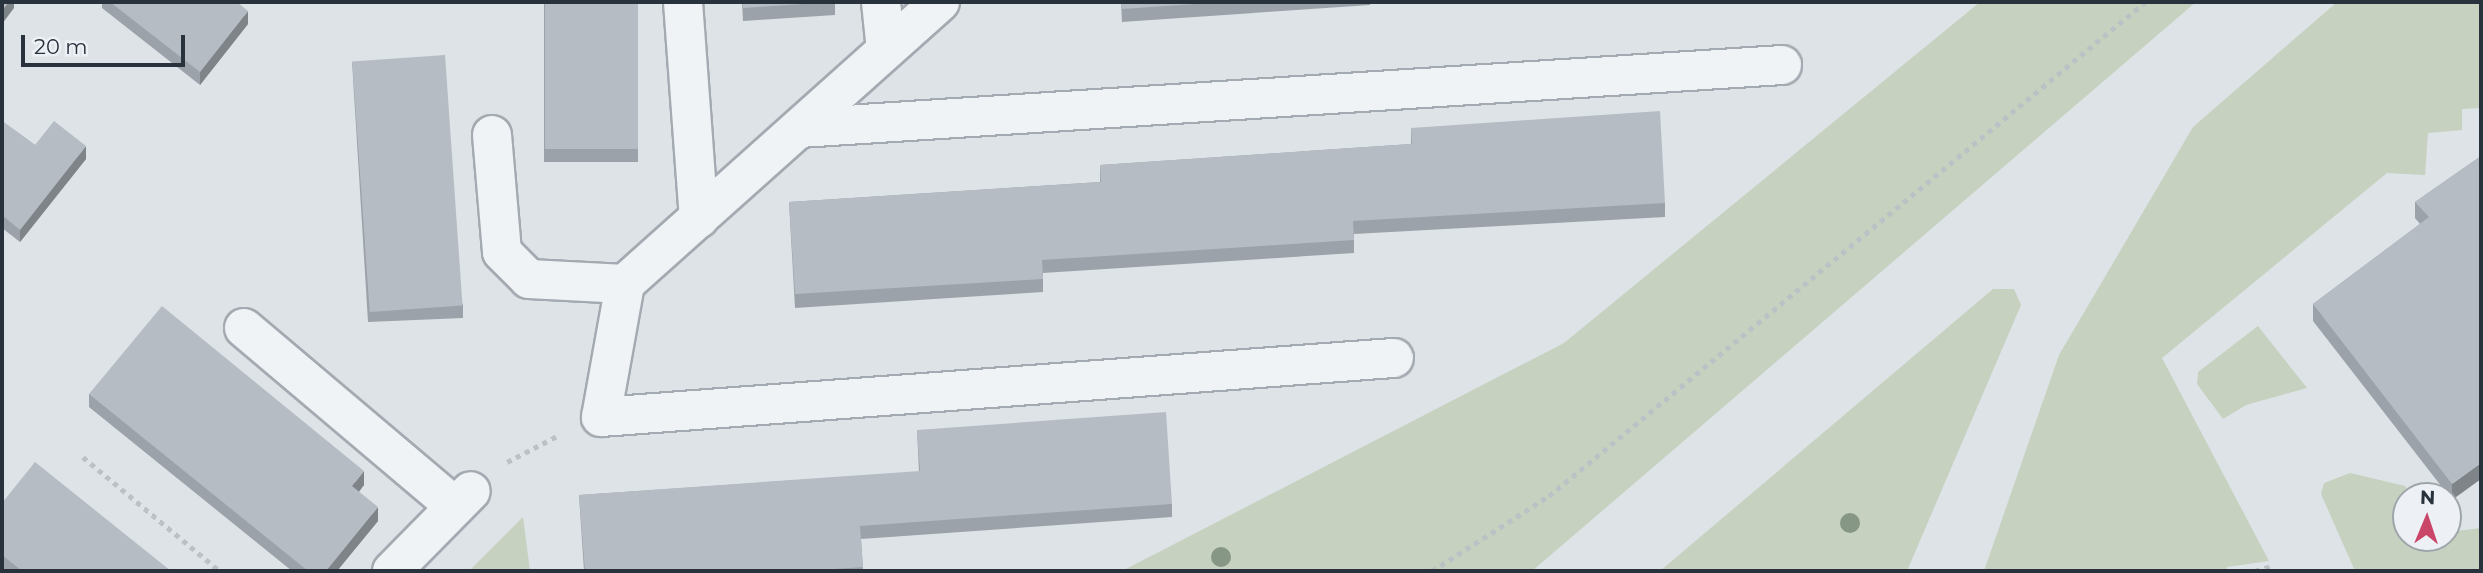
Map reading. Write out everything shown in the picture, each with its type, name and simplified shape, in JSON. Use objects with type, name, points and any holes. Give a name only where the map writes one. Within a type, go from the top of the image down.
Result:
[{"type":"lane","points":[[683,2],[699,218]]},
{"type":"lane","points":[[881,2],[886,50]]},
{"type":"lane","points":[[940,2],[625,284],[601,417],[1394,358]]},
{"type":"lane","points":[[800,128],[1782,65]]},
{"type":"lane","points":[[492,135],[502,252],[529,279],[625,284]]},
{"type":"lane","points":[[244,328],[463,498],[392,571]]},
{"type":"path","points":[[1432,571],[1549,496],[2145,2]]},
{"type":"path","points":[[463,498],[505,463],[601,417]]},
{"type":"path","points":[[83,457],[220,571]]},
{"type":"path","points":[[2255,571],[2271,566]]},
{"type":"green space","points":[[1980,2],[2196,2],[1532,571],[1122,571],[1564,343]]},
{"type":"green space","points":[[2337,2],[2481,2],[2481,108],[2462,109],[2462,130],[2428,133],[2425,175],[2387,173],[2162,358],[2269,561],[2227,567],[2226,571],[1984,571],[2059,355],[2193,127]]},
{"type":"green space","points":[[1993,289],[2014,289],[2021,305],[1907,571],[1660,571]]},
{"type":"green space","points":[[2258,326],[2307,388],[2246,405],[2223,419],[2197,384],[2198,372]]},
{"type":"green space","points":[[2350,473],[2392,483],[2392,552],[2462,552],[2462,530],[2481,528],[2481,571],[2355,571],[2321,494],[2324,483]]},
{"type":"green space","points":[[523,517],[530,571],[469,571]]},
{"type":"building","points":[[110,2],[237,2],[248,11],[200,72]]},
{"type":"building","points":[[545,2],[638,2],[638,149],[545,149]]},
{"type":"building","points":[[743,2],[835,2],[743,8]]},
{"type":"building","points":[[1121,2],[1225,2],[1122,9]]},
{"type":"building","points":[[445,55],[463,305],[370,312],[352,61]]},
{"type":"building","points":[[1660,111],[1665,203],[1353,221],[1354,240],[1042,260],[1043,279],[795,294],[789,202],[1101,182],[1100,165],[1412,144],[1411,128]]},
{"type":"building","points":[[2,121],[35,145],[54,121],[86,146],[20,230],[2,215]]},
{"type":"building","points":[[2481,156],[2481,463],[2455,482],[2450,482],[2313,304],[2429,217],[2415,202]]},
{"type":"building","points":[[162,306],[364,471],[352,486],[378,507],[326,571],[308,571],[89,394]]},
{"type":"building","points":[[1166,412],[1172,504],[860,526],[863,567],[806,571],[585,571],[579,495],[920,471],[917,430]]},
{"type":"building","points":[[35,462],[171,571],[22,571],[2,555],[2,503]]}]
